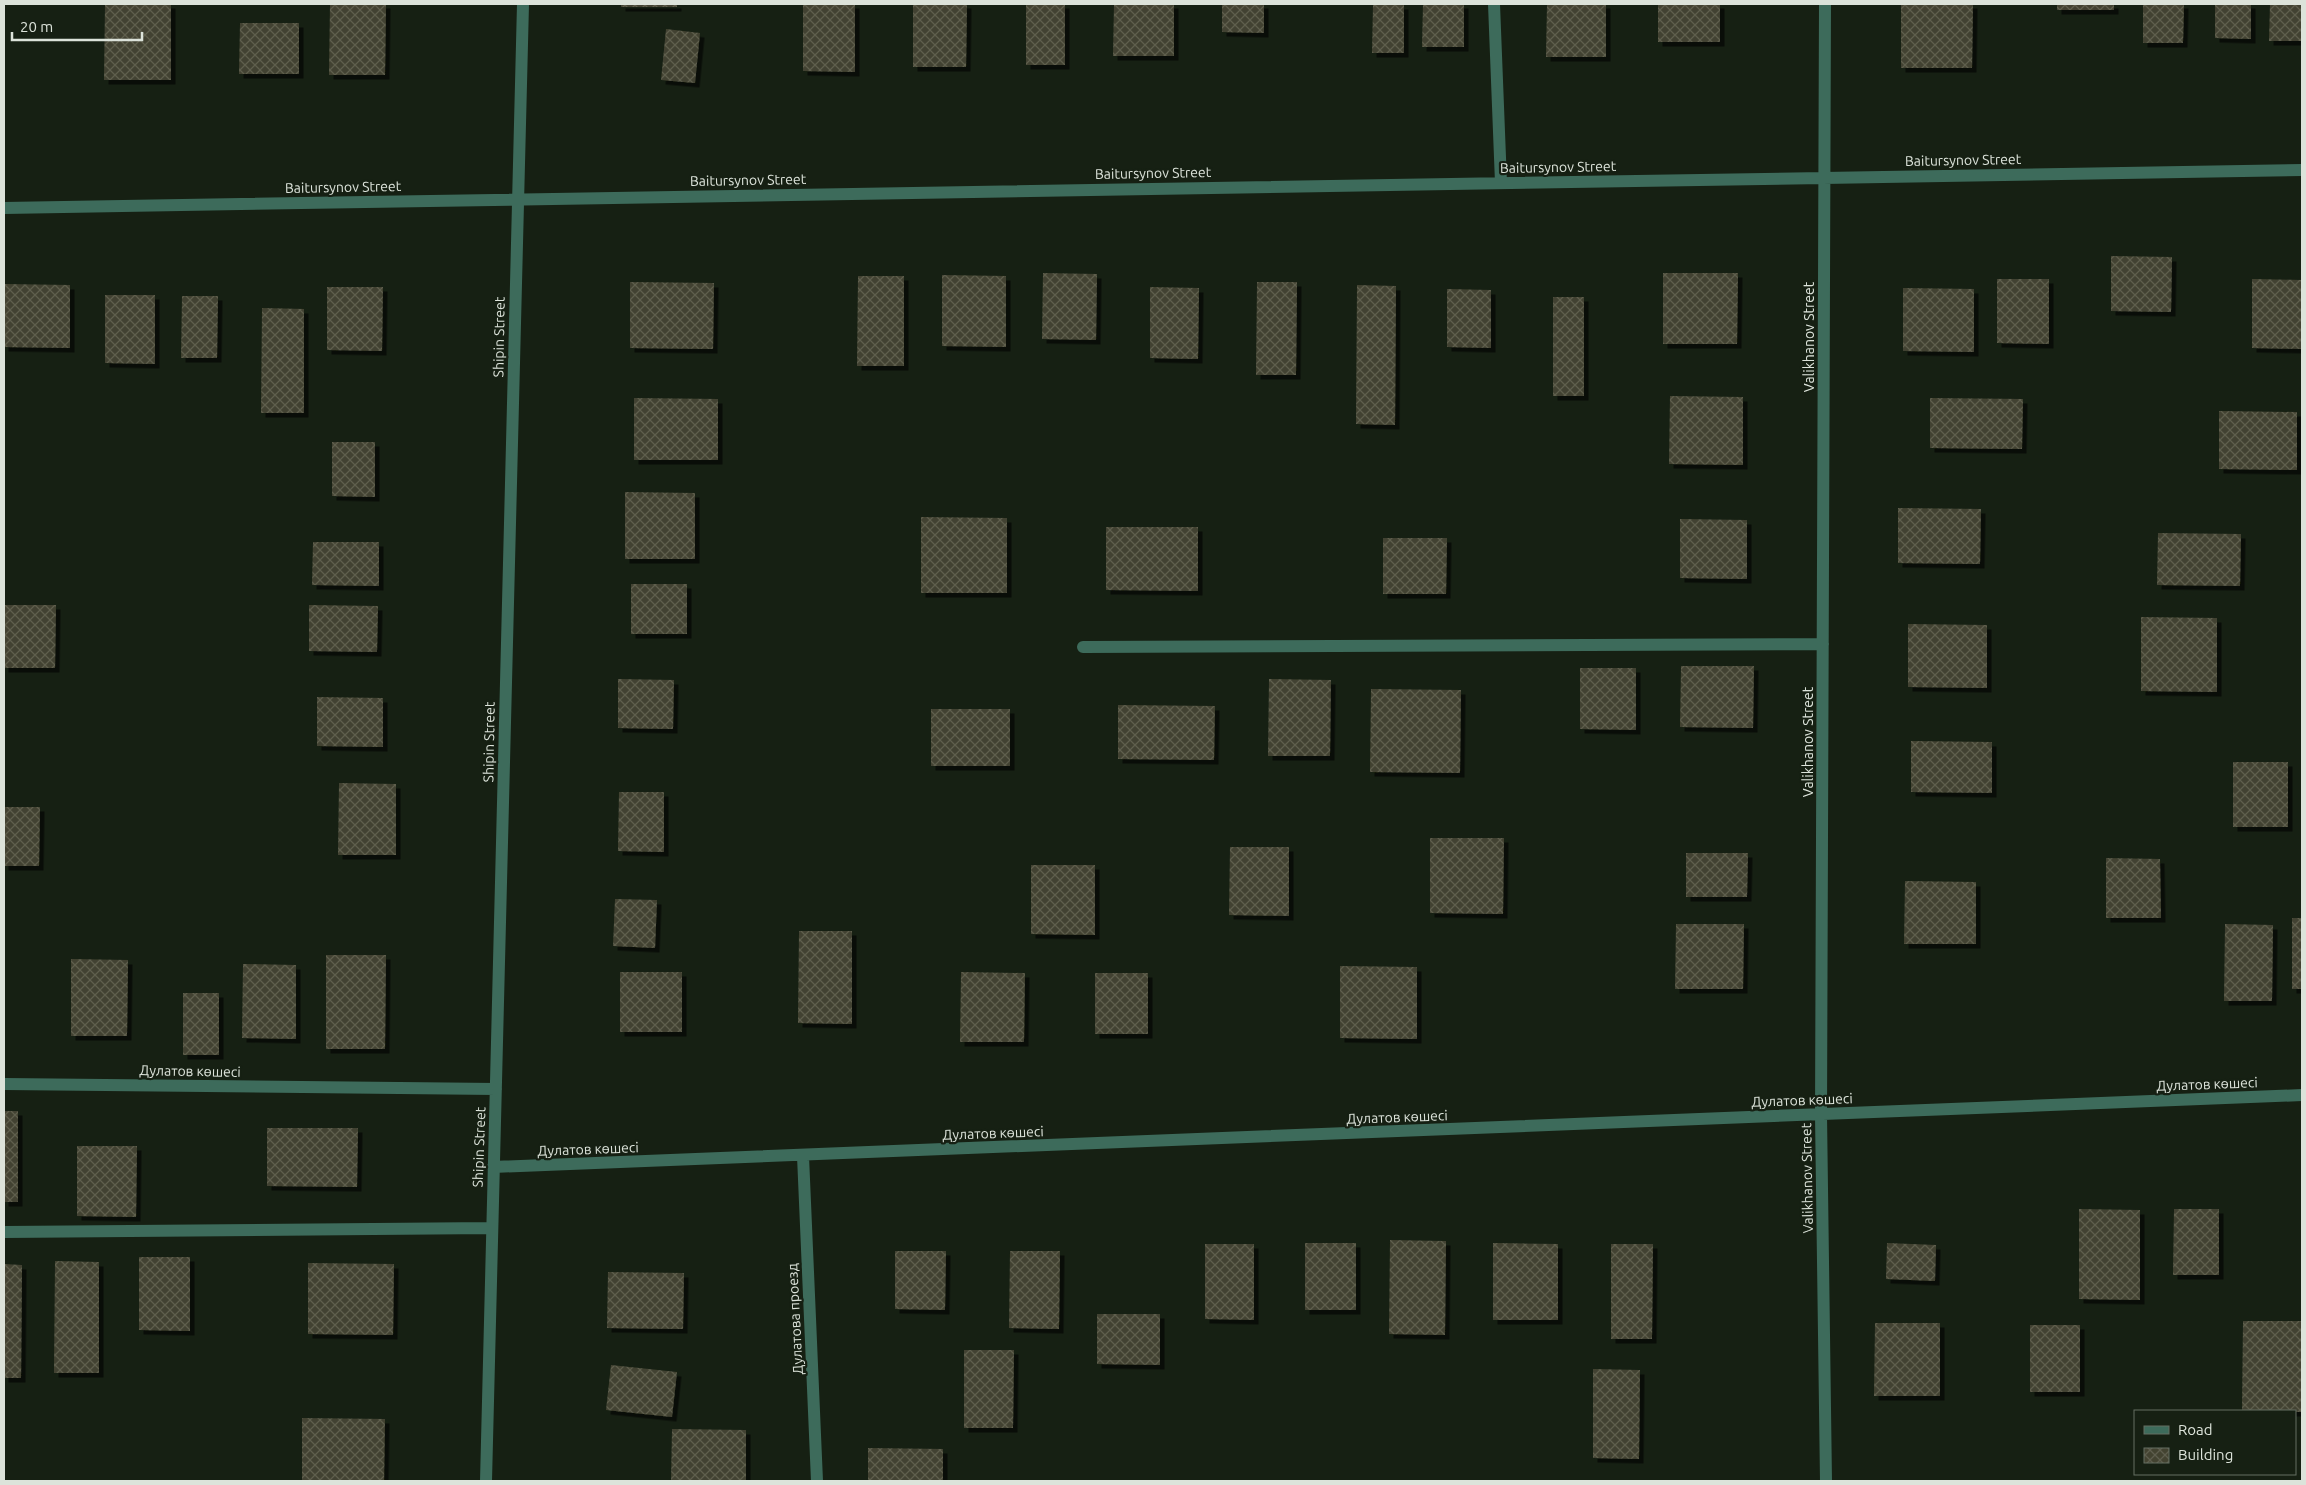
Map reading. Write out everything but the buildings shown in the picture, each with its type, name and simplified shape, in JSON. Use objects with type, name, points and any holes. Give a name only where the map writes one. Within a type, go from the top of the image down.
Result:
[{"type":"street","name":"Shipin Street","points":[[486,1481],[523,4]]},
{"type":"street","points":[[1494,4],[1501,183]]},
{"type":"street","name":"Valikhanov Street","points":[[1826,4],[1821,1115],[1826,1481]]},
{"type":"street","name":"Baitursynov Street","points":[[4,208],[2302,170]]},
{"type":"street","points":[[1083,647],[1823,644]]},
{"type":"street","name":"Дулатов көшесі","points":[[4,1084],[496,1089]]},
{"type":"street","name":"Дулатов көшесі","points":[[493,1168],[2302,1095]]},
{"type":"street","name":"Дулатова проезд","points":[[803,1156],[817,1481]]},
{"type":"street","points":[[4,1232],[492,1228]]}]
